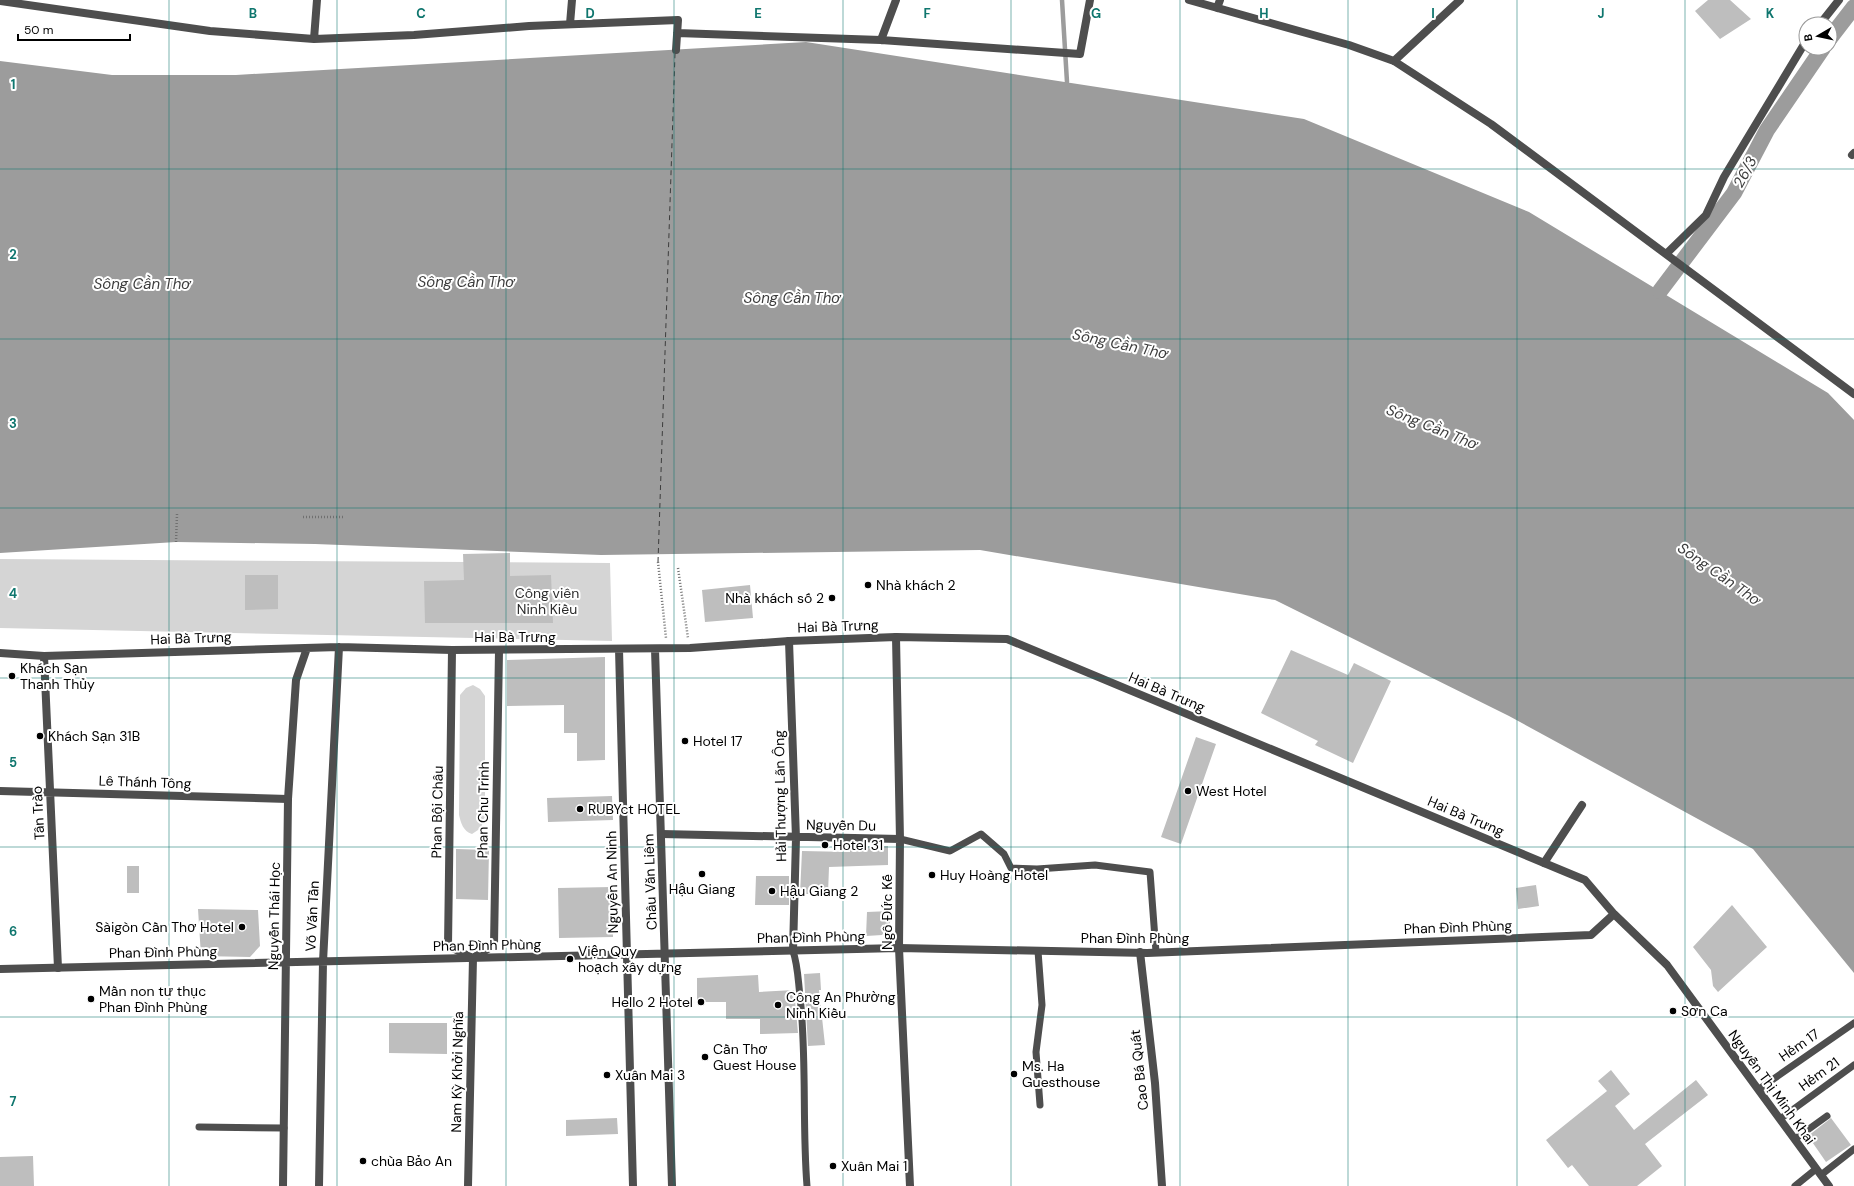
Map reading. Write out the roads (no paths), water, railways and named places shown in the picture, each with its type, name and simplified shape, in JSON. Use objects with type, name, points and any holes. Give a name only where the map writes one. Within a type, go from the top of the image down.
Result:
[{"type":"street","points":[[314,38],[318,0]]},
{"type":"street","points":[[570,24],[572,0]]},
{"type":"street","points":[[880,40],[896,0]]},
{"type":"street","points":[[677,33],[880,40],[1080,54],[1090,0]]},
{"type":"street","points":[[1189,0],[1219,4],[1349,45],[1394,61],[1491,124],[1705,281],[1854,394]]},
{"type":"street","points":[[1394,61],[1460,0]]},
{"type":"street","points":[[1826,16],[1839,0]]},
{"type":"street","points":[[0,1],[210,31],[314,38],[414,35],[570,24],[678,20],[676,50]]},
{"type":"street","points":[[1669,256],[1706,216],[1724,178],[1798,51]]},
{"type":"street","name":"Hai Bà Trưng","points":[[0,653],[44,656],[338,647],[452,650],[667,649],[789,641],[896,637],[1007,639],[1585,880],[1614,914]]},
{"type":"street","name":"Ngô Đức Kế","points":[[896,637],[900,839],[899,948],[910,1186]]},
{"type":"street","name":"Hải Thượng Lãn Ông","points":[[789,641],[796,838],[793,951]]},
{"type":"street","name":"Võ Văn Tần","points":[[319,1186],[323,962],[338,647]]},
{"type":"street","name":"Nguyễn Thái Học","points":[[283,1186],[288,799],[296,680],[307,648]]},
{"type":"street","name":"Nguyễn An Ninh","points":[[619,649],[633,1186]]},
{"type":"street","name":"Châu Văn Liêm","points":[[655,649],[672,1186]]},
{"type":"street","name":"Phan Bội Châu","points":[[452,650],[448,946],[473,958]]},
{"type":"street","name":"Phan Chu Trinh","points":[[473,958],[494,945],[499,650]]},
{"type":"street","name":"Tân Trào","points":[[44,656],[58,968]]},
{"type":"street","name":"Lê Thánh Tông","points":[[0,791],[288,799]]},
{"type":"street","points":[[1544,863],[1582,805]]},
{"type":"street","name":"Nguyễn Du","points":[[661,834],[900,839]]},
{"type":"street","name":"Phan Đình Phùng","points":[[0,969],[899,948],[1156,952],[1591,935],[1614,914]]},
{"type":"street","name":"Nguyễn Thị Minh Khai","points":[[1614,914],[1667,965],[1829,1186]]},
{"type":"street","name":"Cao Bá Quát","points":[[1140,952],[1155,1083],[1162,1186]]},
{"type":"street","name":"Nam Kỳ Khởi Nghĩa","points":[[468,1186],[473,958]]},
{"type":"lane","points":[[900,839],[950,851],[981,834],[1004,854],[1012,868],[1095,865],[1150,872],[1156,952]]},
{"type":"lane","points":[[793,951],[797,964],[803,1028],[803,1107],[807,1186]]},
{"type":"lane","points":[[1038,951],[1042,1005],[1036,1052],[1040,1105]]},
{"type":"lane","name":"Hẻm 17","points":[[1759,1089],[1854,1023]]},
{"type":"lane","name":"Hẻm 21","points":[[1780,1119],[1854,1065]]},
{"type":"lane","points":[[1795,1140],[1827,1116]]},
{"type":"lane","points":[[199,1127],[284,1128]]},
{"type":"lane","points":[[1795,1186],[1854,1149]]},
{"type":"water","name":"Sông Cần Thơ","points":[[806,42],[1304,119],[1529,212],[1828,393],[1854,420],[1854,973],[1753,849],[1509,716],[1275,600],[980,550],[601,555],[315,544],[176,542],[0,553],[0,61],[112,75],[236,75]]},
{"type":"waterway","points":[[1062,0],[1067,82]]},
{"type":"waterway","name":"26/3","points":[[1838,28],[1854,7]]},
{"type":"waterway","name":"26/3","points":[[1660,291],[1734,193],[1767,130],[1818,56]]},
{"type":"place","name":"Nhà khách 2","points":[[868,585]]},
{"type":"place","name":"Nhà khách số 2","points":[[832,598]]},
{"type":"place","name":"Khách Sạn Thanh Thủy","points":[[12,676]]},
{"type":"place","name":"Khách Sạn 31B","points":[[40,736]]},
{"type":"place","name":"Hotel 17","points":[[685,741]]},
{"type":"place","name":"West Hotel","points":[[1188,791]]},
{"type":"place","name":"RUBYct HOTEL","points":[[580,809]]},
{"type":"place","name":"Hotel 31","points":[[825,845]]},
{"type":"place","name":"Hậu Giang","points":[[702,874]]},
{"type":"place","name":"Huy Hoàng Hotel","points":[[932,875]]},
{"type":"place","name":"Hậu Giang 2","points":[[772,891]]},
{"type":"place","name":"Sàigòn Cần Thơ Hotel","points":[[242,927]]},
{"type":"place","name":"Viện Quy hoạch xây dựng","points":[[570,959]]},
{"type":"place","name":"Mần non tư thục Phan Đình Phùng","points":[[91,999]]},
{"type":"place","name":"Hello 2 Hotel","points":[[701,1002]]},
{"type":"place","name":"Công An Phường Ninh Kiều","points":[[778,1005]]},
{"type":"place","name":"Sơn Ca","points":[[1673,1011]]},
{"type":"place","name":"Cần Thơ Guest House","points":[[705,1057]]},
{"type":"place","name":"Ms. Ha Guesthouse","points":[[1014,1074]]},
{"type":"place","name":"Xuân Mai 3","points":[[607,1075]]},
{"type":"place","name":"chùa Bảo An","points":[[363,1161]]},
{"type":"place","name":"Xuân Mai 1","points":[[833,1166]]},
{"type":"park label","name":"Công viên Ninh Kiều","points":[[547,602]]}]
